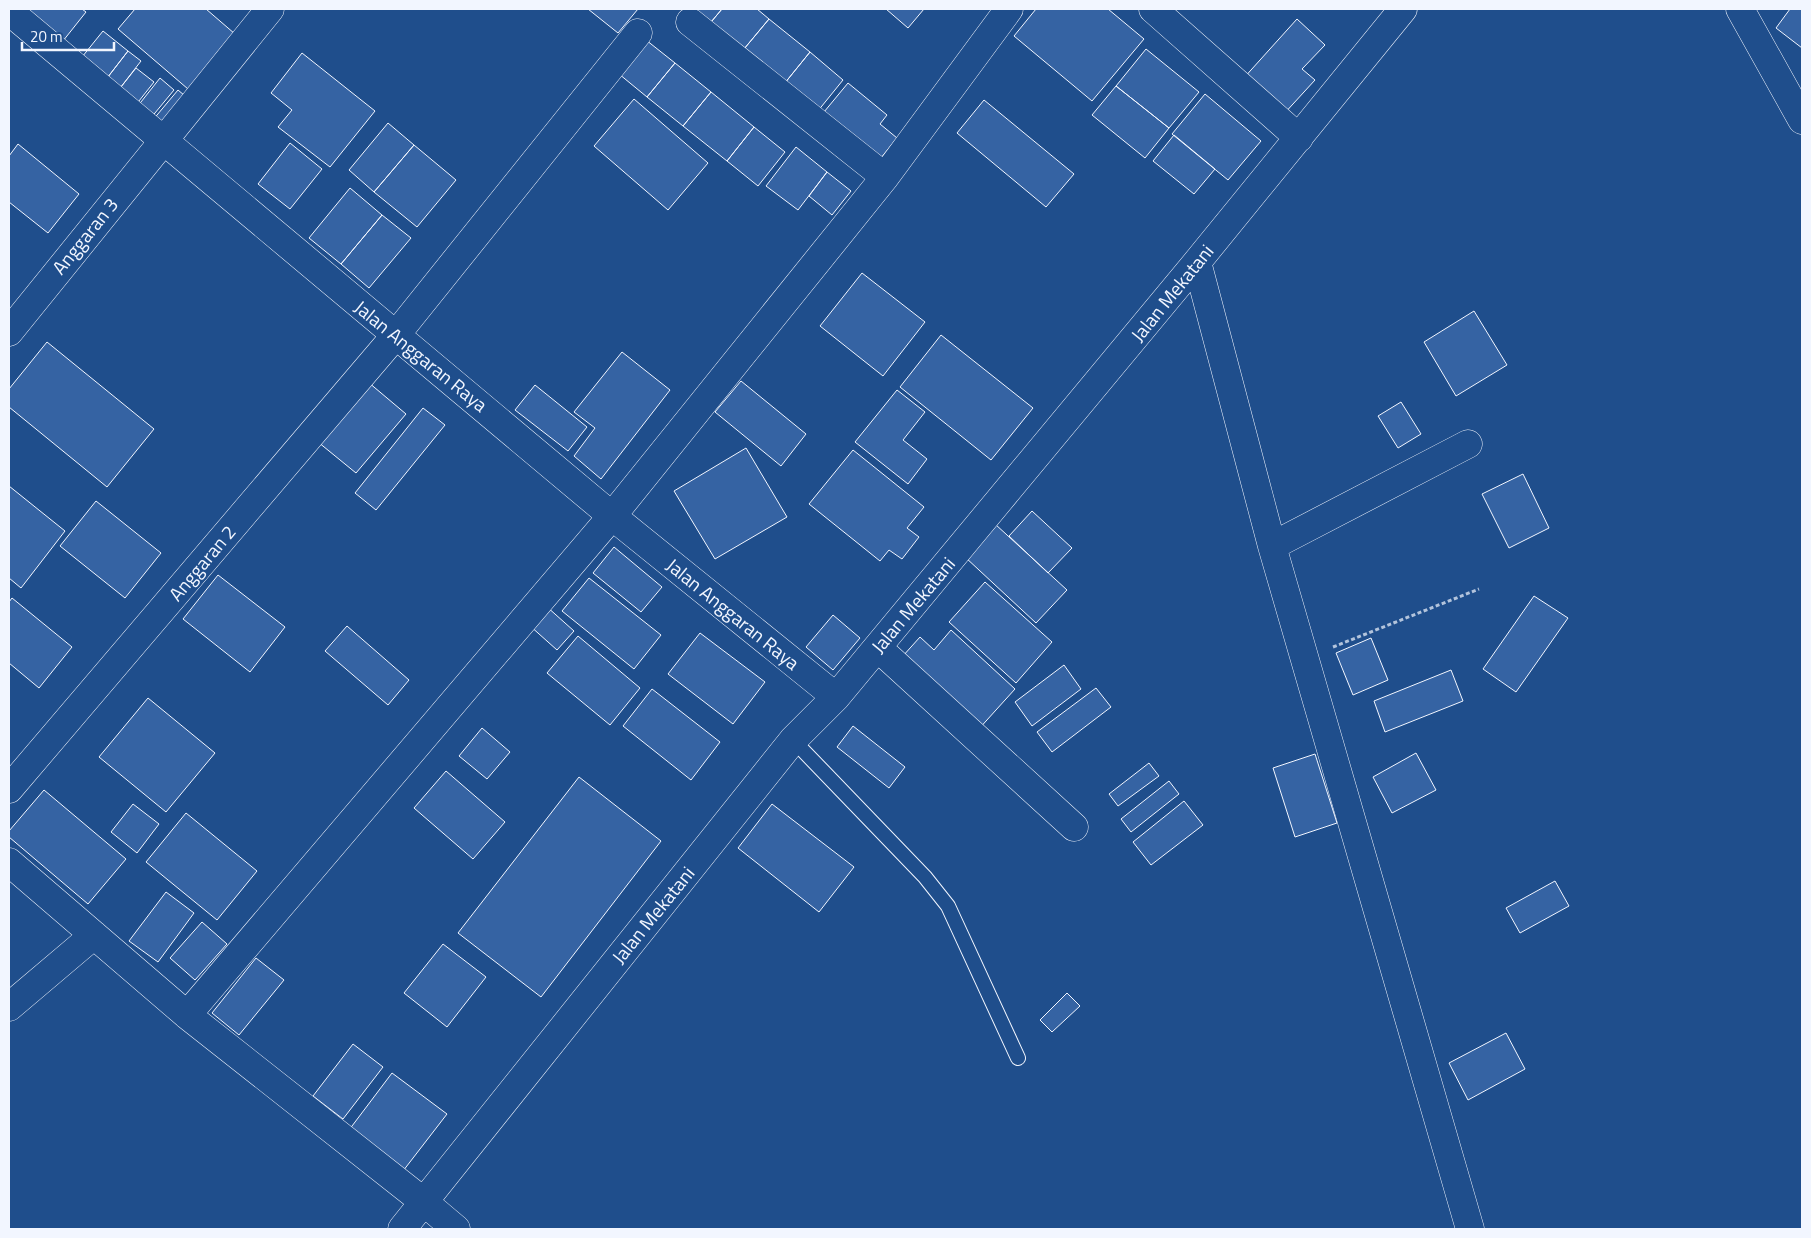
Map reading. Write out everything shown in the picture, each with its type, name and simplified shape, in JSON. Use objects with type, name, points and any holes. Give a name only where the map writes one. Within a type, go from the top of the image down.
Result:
[{"type":"street","name":"Anggaran 3","points":[[9,332],[270,9]]},
{"type":"street","points":[[187,1015],[612,516],[885,177],[1009,9]]},
{"type":"street","points":[[1153,9],[1298,138]]},
{"type":"street","name":"Jalan Mekatani","points":[[402,1229],[793,740],[836,697],[878,648],[1403,9]]},
{"type":"street","points":[[1740,9],[1802,120]]},
{"type":"street","name":"Jalan Anggaran Raya","points":[[9,11],[395,336],[612,516],[836,697]]},
{"type":"street","points":[[690,22],[885,177]]},
{"type":"street","name":"Anggaran 2","points":[[9,789],[395,336],[638,33]]},
{"type":"street","points":[[1197,262],[1272,546],[1470,1229]]},
{"type":"street","points":[[1272,546],[1468,444]]},
{"type":"street","points":[[878,648],[1074,827]]},
{"type":"street","points":[[9,862],[187,1015],[456,1229]]},
{"type":"street","points":[[9,1007],[94,935]]},
{"type":"lane","points":[[793,740],[925,877],[948,906],[1018,1058]]},
{"type":"path","points":[[1304,658],[1479,589]]},
{"type":"building","points":[[22,9],[82,9],[86,12],[59,46]]},
{"type":"building","points":[[135,9],[206,9],[235,34],[188,89],[118,29]]},
{"type":"building","points":[[588,9],[638,9],[618,33]]},
{"type":"building","points":[[683,9],[722,9],[706,28]]},
{"type":"building","points":[[722,9],[757,9],[769,19],[739,55],[706,28]]},
{"type":"building","points":[[886,9],[924,9],[908,28]]},
{"type":"building","points":[[1036,9],[1108,9],[1144,39],[1092,101],[1014,36]]},
{"type":"building","points":[[1790,9],[1802,9],[1802,48],[1776,28]]},
{"type":"building","points":[[769,19],[810,52],[780,89],[739,55]]},
{"type":"building","points":[[1297,19],[1325,45],[1302,69],[1315,80],[1282,116],[1242,80]]},
{"type":"building","points":[[103,31],[128,51],[104,82],[78,62]]},
{"type":"building","points":[[646,40],[675,63],[647,97],[619,74]]},
{"type":"building","points":[[1146,49],[1199,92],[1169,128],[1116,86]]},
{"type":"building","points":[[128,51],[141,61],[117,92],[104,82]]},
{"type":"building","points":[[810,52],[843,80],[813,117],[780,89]]},
{"type":"building","points":[[302,53],[375,111],[330,167],[278,127],[292,110],[271,93]]},
{"type":"building","points":[[675,63],[711,92],[683,126],[647,97]]},
{"type":"building","points":[[136,68],[154,82],[135,106],[117,92]]},
{"type":"building","points":[[160,78],[174,90],[150,119],[137,107]]},
{"type":"building","points":[[848,83],[887,115],[880,124],[897,138],[876,164],[819,118]]},
{"type":"building","points":[[1116,86],[1169,128],[1145,158],[1092,115]]},
{"type":"building","points":[[178,90],[191,101],[166,132],[152,121]]},
{"type":"building","points":[[711,92],[754,127],[727,161],[683,126]]},
{"type":"building","points":[[1205,94],[1261,141],[1228,180],[1172,134]]},
{"type":"building","points":[[634,99],[708,163],[668,210],[594,146]]},
{"type":"building","points":[[984,100],[1074,174],[1046,207],[957,133]]},
{"type":"building","points":[[388,123],[414,145],[374,192],[349,170]]},
{"type":"building","points":[[754,127],[785,152],[758,186],[727,161]]},
{"type":"building","points":[[1174,135],[1215,169],[1194,194],[1153,161]]},
{"type":"building","points":[[290,143],[322,169],[290,209],[258,184]]},
{"type":"building","points":[[18,144],[79,194],[48,233],[9,202],[9,156]]},
{"type":"building","points":[[414,145],[456,180],[417,227],[374,192]]},
{"type":"building","points":[[796,147],[827,172],[798,210],[766,186]]},
{"type":"building","points":[[827,172],[851,191],[832,215],[809,196]]},
{"type":"building","points":[[350,188],[382,215],[341,264],[309,238]]},
{"type":"building","points":[[382,215],[411,238],[369,288],[341,264]]},
{"type":"building","points":[[862,273],[925,322],[883,376],[820,326]]},
{"type":"building","points":[[1474,311],[1507,365],[1456,396],[1424,342]]},
{"type":"building","points":[[941,335],[1033,408],[991,460],[900,387]]},
{"type":"building","points":[[47,342],[154,429],[107,487],[9,407],[9,389]]},
{"type":"building","points":[[622,352],[670,390],[601,479],[574,456],[595,428],[574,412]]},
{"type":"building","points":[[741,381],[806,434],[781,466],[715,412]]},
{"type":"building","points":[[368,382],[406,414],[356,473],[318,442]]},
{"type":"building","points":[[535,385],[587,427],[568,451],[515,410]]},
{"type":"building","points":[[897,390],[925,412],[903,440],[927,459],[908,484],[855,442]]},
{"type":"building","points":[[1401,402],[1421,434],[1398,448],[1378,416]]},
{"type":"building","points":[[423,408],[445,425],[376,510],[355,493]]},
{"type":"building","points":[[746,448],[787,517],[715,559],[674,491]]},
{"type":"building","points":[[853,450],[924,507],[907,528],[919,537],[902,559],[889,550],[880,561],[809,504]]},
{"type":"building","points":[[1523,474],[1549,528],[1509,548],[1482,494]]},
{"type":"building","points":[[9,486],[65,531],[21,588],[9,578]]},
{"type":"building","points":[[96,501],[161,553],[125,598],[60,546]]},
{"type":"building","points":[[1032,511],[1072,548],[1048,573],[1009,536]]},
{"type":"building","points":[[995,524],[1067,590],[1036,623],[965,557]]},
{"type":"building","points":[[614,547],[662,587],[641,612],[593,573]]},
{"type":"building","points":[[218,575],[285,627],[250,672],[183,619]]},
{"type":"building","points":[[589,578],[661,635],[634,669],[562,611]]},
{"type":"building","points":[[985,582],[1052,642],[1016,683],[949,622]]},
{"type":"building","points":[[1534,596],[1568,618],[1516,692],[1483,669]]},
{"type":"building","points":[[12,598],[72,647],[39,688],[9,663],[9,602]]},
{"type":"building","points":[[546,606],[574,631],[557,650],[529,625]]},
{"type":"building","points":[[833,615],[860,638],[833,670],[806,647]]},
{"type":"building","points":[[347,626],[409,680],[388,705],[325,651]]},
{"type":"building","points":[[951,630],[1015,689],[977,731],[902,657],[920,637],[934,650]]},
{"type":"building","points":[[700,633],[765,682],[733,724],[668,674]]},
{"type":"building","points":[[578,636],[640,688],[610,725],[547,673]]},
{"type":"building","points":[[1371,638],[1388,680],[1353,695],[1336,653]]},
{"type":"building","points":[[1064,665],[1081,689],[1032,726],[1015,702]]},
{"type":"building","points":[[1451,670],[1463,701],[1385,732],[1374,701]]},
{"type":"building","points":[[1096,688],[1111,707],[1052,752],[1037,732]]},
{"type":"building","points":[[652,689],[720,742],[691,780],[623,726]]},
{"type":"building","points":[[148,698],[215,753],[166,812],[99,757]]},
{"type":"building","points":[[853,726],[905,767],[889,788],[837,747]]},
{"type":"building","points":[[482,728],[510,752],[487,779],[459,756]]},
{"type":"building","points":[[1416,753],[1436,790],[1392,813],[1373,777]]},
{"type":"building","points":[[1315,754],[1337,823],[1295,837],[1273,768]]},
{"type":"building","points":[[1149,763],[1159,776],[1118,806],[1109,794]]},
{"type":"building","points":[[446,771],[505,822],[473,859],[414,808]]},
{"type":"building","points":[[579,777],[661,841],[541,997],[458,933]]},
{"type":"building","points":[[1169,781],[1179,794],[1131,832],[1121,819]]},
{"type":"building","points":[[44,790],[126,859],[88,904],[9,837],[9,831]]},
{"type":"building","points":[[1184,801],[1203,825],[1151,865],[1133,842]]},
{"type":"building","points":[[133,804],[159,824],[137,853],[111,832]]},
{"type":"building","points":[[772,804],[854,867],[819,912],[738,848]]},
{"type":"building","points":[[186,813],[257,871],[217,920],[146,862]]},
{"type":"building","points":[[1555,881],[1569,906],[1520,933],[1506,908]]},
{"type":"building","points":[[166,892],[194,913],[158,962],[129,941]]},
{"type":"building","points":[[202,922],[227,944],[195,980],[170,958]]},
{"type":"building","points":[[443,944],[486,977],[447,1027],[404,993]]},
{"type":"building","points":[[256,958],[284,980],[239,1035],[212,1013]]},
{"type":"building","points":[[1067,993],[1080,1006],[1052,1032],[1040,1020]]},
{"type":"building","points":[[1506,1033],[1525,1069],[1468,1100],[1449,1063]]},
{"type":"building","points":[[353,1044],[383,1067],[343,1119],[313,1096]]},
{"type":"building","points":[[392,1073],[447,1114],[403,1171],[349,1130]]}]
